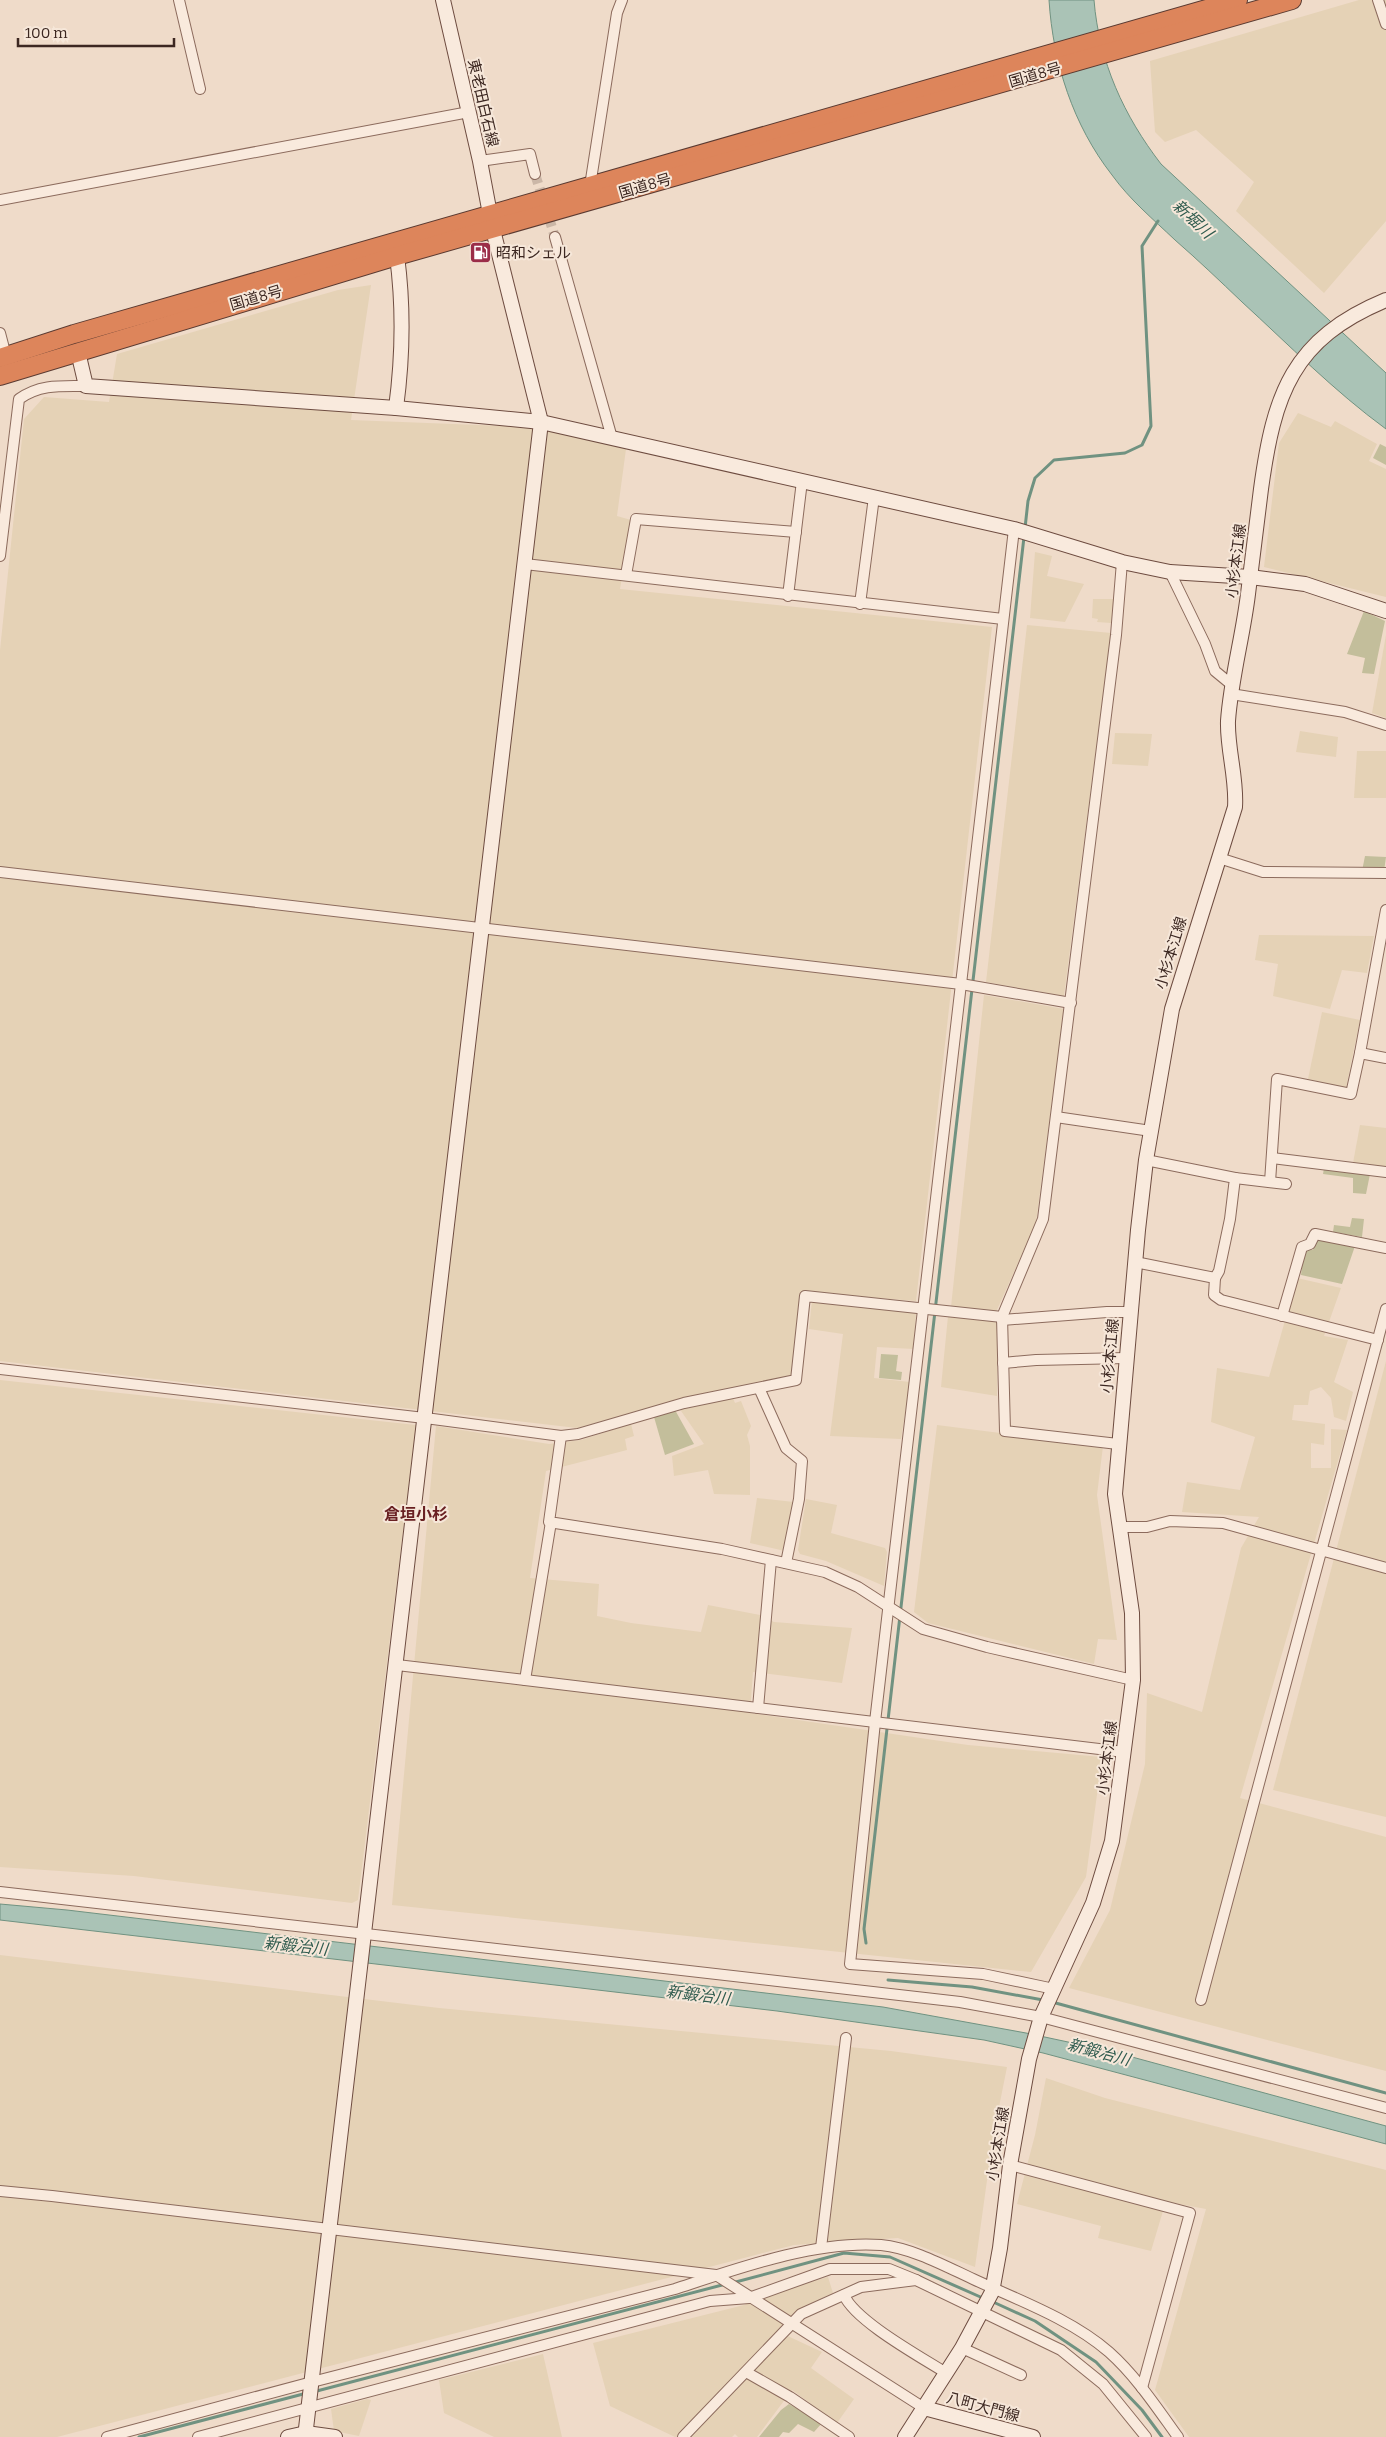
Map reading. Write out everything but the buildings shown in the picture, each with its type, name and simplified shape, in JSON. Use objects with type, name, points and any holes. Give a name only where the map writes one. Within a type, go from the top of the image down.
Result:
[{"type":"highway","name":"国道8号","points":[[1138,36],[1238,0]]},
{"type":"highway","name":"国道8号","points":[[3,357],[492,222],[1138,36],[1292,0]]},
{"type":"highway","name":"国道8号","points":[[0,376],[397,256],[590,186],[1032,67]]},
{"type":"street","points":[[179,0],[200,89]]},
{"type":"street","name":"東老田白石線","points":[[443,0],[492,222],[541,422]]},
{"type":"street","points":[[590,186],[618,13],[622,0]]},
{"type":"street","points":[[1378,0],[1386,24]]},
{"type":"street","points":[[0,200],[469,112]]},
{"type":"street","points":[[480,161],[530,154],[535,174]]},
{"type":"street","points":[[555,237],[612,438]]},
{"type":"street","points":[[396,408],[403,352],[401,285],[397,256]]},
{"type":"street","name":"小杉本江線","points":[[904,2437],[962,2348],[993,2290],[1010,2165],[1029,2059],[1041,2018],[1093,1903],[1112,1841],[1133,1680],[1134,1647],[1132,1613],[1115,1494],[1130,1312],[1146,1160],[1162,1077],[1172,1009],[1232,819],[1236,793],[1228,723],[1232,690],[1243,637],[1271,426],[1283,390],[1300,361],[1317,342],[1337,324],[1386,300]]},
{"type":"street","points":[[0,333],[3,357]]},
{"type":"street","points":[[78,352],[86,386]]},
{"type":"street","points":[[0,556],[19,399],[31,390],[48,386],[86,386],[396,408],[541,422],[1014,528],[1122,562],[1170,572],[1250,577],[1305,584],[1386,611]]},
{"type":"street","points":[[305,2435],[331,2229],[541,422]]},
{"type":"street","points":[[788,596],[802,481]]},
{"type":"street","points":[[860,604],[874,497]]},
{"type":"street","points":[[626,575],[636,519],[796,532]]},
{"type":"street","points":[[1014,528],[875,1722],[850,1964],[983,1974],[1054,1989]]},
{"type":"street","points":[[1118,1444],[1005,1430],[1002,1318],[1043,1218],[1116,635],[1122,562]]},
{"type":"street","points":[[525,564],[788,596],[1004,619]]},
{"type":"street","points":[[1170,572],[1215,671],[1232,690],[1345,712],[1386,725]]},
{"type":"street","points":[[1219,858],[1263,872],[1386,873]]},
{"type":"street","points":[[0,872],[961,984],[1071,1003]]},
{"type":"street","points":[[1270,1182],[1277,1079],[1351,1094],[1386,910]]},
{"type":"street","points":[[1375,972],[1386,975]]},
{"type":"street","points":[[1360,1053],[1386,1058]]},
{"type":"street","points":[[1056,1117],[1151,1131]]},
{"type":"street","points":[[1272,1158],[1386,1172]]},
{"type":"street","points":[[1146,1160],[1234,1178],[1286,1184]]},
{"type":"street","points":[[1234,1178],[1230,1219],[1219,1271],[1215,1278],[1214,1295],[1221,1300],[1378,1340]]},
{"type":"street","points":[[1282,1316],[1302,1247],[1310,1244],[1315,1234],[1386,1248]]},
{"type":"street","points":[[1135,1262],[1215,1278]]},
{"type":"street","points":[[0,1369],[425,1418],[561,1436],[578,1434],[684,1404],[796,1380],[805,1296],[1002,1318],[1130,1312]]},
{"type":"street","points":[[1201,2000],[1386,1309]]},
{"type":"street","points":[[1003,1363],[1036,1360],[1126,1358]]},
{"type":"street","points":[[759,1388],[786,1448],[802,1461],[798,1499],[786,1563]]},
{"type":"street","points":[[525,1680],[550,1522],[561,1436]]},
{"type":"street","points":[[1119,1527],[1147,1527],[1170,1521],[1223,1523],[1386,1568]]},
{"type":"street","points":[[550,1522],[722,1549],[825,1572],[858,1587],[923,1629],[987,1647],[1133,1680]]},
{"type":"street","points":[[758,1708],[771,1560]]},
{"type":"street","points":[[397,1665],[1124,1752]]},
{"type":"street","points":[[0,1892],[365,1936],[960,2002],[1041,2018],[1386,2108]]},
{"type":"street","points":[[821,2248],[846,2038]]},
{"type":"street","points":[[1010,2165],[1190,2213],[1142,2388]]},
{"type":"street","points":[[0,2191],[716,2276],[924,2408]]},
{"type":"street","points":[[107,2437],[312,2382],[675,2289],[821,2248],[882,2245],[903,2250],[993,2290],[1009,2294],[1080,2331],[1109,2352],[1142,2388],[1178,2437]]},
{"type":"street","points":[[198,2437],[710,2301],[749,2298],[830,2269],[889,2269],[983,2308],[1061,2350],[1103,2384],[1146,2437]]},
{"type":"street","points":[[683,2437],[801,2314],[861,2287],[916,2280]]},
{"type":"street","points":[[844,2294],[861,2315],[899,2344],[946,2373]]},
{"type":"street","points":[[962,2348],[1021,2375]]},
{"type":"street","points":[[746,2372],[790,2397],[849,2437]]},
{"type":"street","name":"八町大門線","points":[[924,2408],[1033,2437]]},
{"type":"street","points":[[288,2437],[305,2435],[335,2437]]},
{"type":"shaded area","points":[[1359,0],[1386,0],[1386,221],[1324,293],[1236,211],[1254,182],[1196,130],[1165,142],[1155,132],[1150,61]]},
{"type":"shaded area","points":[[371,285],[351,420],[531,427],[626,449],[617,516],[631,520],[620,589],[992,627],[916,1301],[801,1292],[791,1375],[577,1428],[0,1361],[0,650],[24,419],[44,397],[109,402],[117,354],[338,290]]},
{"type":"shaded area","points":[[1298,413],[1331,427],[1335,421],[1377,444],[1369,461],[1386,469],[1386,597],[1264,567],[1279,443]]},
{"type":"shaded area","points":[[1380,444],[1386,447],[1386,465],[1373,458]]},
{"type":"shaded area","points":[[1035,552],[1052,556],[1047,576],[1084,584],[1065,622],[1030,618]]},
{"type":"shaded area","points":[[1093,599],[1116,599],[1111,623],[1097,622],[1098,619],[1092,618]]},
{"type":"shaded area","points":[[1364,611],[1385,621],[1374,674],[1362,673],[1365,658],[1347,654]]},
{"type":"shaded area","points":[[1027,625],[1111,633],[1064,996],[986,982]]},
{"type":"shaded area","points":[[1386,635],[1386,718],[1372,713]]},
{"type":"shaded area","points":[[1300,731],[1338,737],[1336,757],[1296,752]]},
{"type":"shaded area","points":[[1115,733],[1152,734],[1148,766],[1112,764]]},
{"type":"shaded area","points":[[1357,751],[1386,751],[1386,798],[1354,798]]},
{"type":"shaded area","points":[[1365,856],[1386,857],[1384,871],[1362,871]]},
{"type":"shaded area","points":[[1259,935],[1374,936],[1367,973],[1342,970],[1330,1009],[1273,996],[1278,964],[1255,960]]},
{"type":"shaded area","points":[[984,995],[1064,1009],[1036,1223],[996,1312],[951,1307]]},
{"type":"shaded area","points":[[1322,1012],[1360,1020],[1346,1088],[1308,1079]]},
{"type":"shaded area","points":[[1360,1125],[1386,1128],[1386,1167],[1353,1163]]},
{"type":"shaded area","points":[[1324,1168],[1370,1174],[1366,1194],[1353,1193],[1353,1178],[1323,1174]]},
{"type":"shaded area","points":[[1352,1218],[1364,1219],[1362,1237],[1333,1232],[1334,1225],[1350,1227]]},
{"type":"shaded area","points":[[1316,1238],[1355,1246],[1342,1284],[1301,1275],[1304,1249],[1313,1250]]},
{"type":"shaded area","points":[[1297,1278],[1341,1288],[1324,1336],[1348,1340],[1334,1382],[1353,1392],[1346,1421],[1334,1417],[1331,1398],[1321,1387],[1310,1391],[1308,1405],[1294,1405],[1292,1420],[1325,1424],[1324,1445],[1311,1443],[1311,1468],[1331,1468],[1331,1429],[1347,1430],[1240,1798],[1386,1837],[1386,2071],[1069,1988],[1110,1910],[1145,1764],[1147,1693],[1202,1712],[1241,1548],[1259,1517],[1182,1512],[1187,1482],[1240,1490],[1255,1437],[1211,1422],[1217,1368],[1269,1377]]},
{"type":"shaded area","points":[[812,1300],[916,1313],[914,1349],[877,1347],[874,1378],[910,1382],[901,1439],[830,1436],[843,1334],[809,1329]]},
{"type":"shaded area","points":[[948,1316],[997,1320],[997,1396],[941,1387]]},
{"type":"shaded area","points":[[881,1354],[898,1355],[896,1371],[902,1372],[901,1380],[879,1378]]},
{"type":"shaded area","points":[[1386,1361],[1386,1817],[1273,1790]]},
{"type":"shaded area","points":[[0,1380],[416,1425],[358,1900],[352,1903],[134,1876],[0,1867]]},
{"type":"shaded area","points":[[732,1396],[735,1403],[741,1401],[751,1426],[747,1435],[750,1446],[750,1495],[714,1494],[708,1470],[674,1476],[672,1456],[704,1444],[679,1408]]},
{"type":"shaded area","points":[[675,1410],[694,1444],[665,1455],[654,1417]]},
{"type":"shaded area","points":[[631,1424],[634,1436],[625,1439],[627,1450],[546,1471],[530,1578],[599,1584],[597,1616],[631,1623],[701,1632],[708,1605],[760,1615],[774,1622],[852,1628],[842,1683],[753,1672],[750,1713],[968,1745],[1102,1757],[1086,1877],[1031,1972],[392,1905],[436,1426],[549,1444],[581,1440]]},
{"type":"shaded area","points":[[937,1425],[1103,1446],[1097,1495],[1117,1640],[1098,1639],[1094,1664],[928,1623],[914,1612]]},
{"type":"shaded area","points":[[757,1498],[794,1502],[785,1551],[750,1543]]},
{"type":"shaded area","points":[[806,1499],[837,1505],[831,1533],[885,1548],[887,1552],[884,1586],[826,1561],[800,1554],[798,1550]]},
{"type":"shaded area","points":[[0,1955],[439,2008],[891,2051],[1007,2067],[993,2137],[975,2267],[898,2238],[794,2245],[57,2437],[0,2437]]},
{"type":"shaded area","points":[[1046,2078],[1105,2098],[1386,2170],[1386,2437],[1189,2437],[1155,2390],[1206,2209],[1168,2202],[1163,2211],[1151,2251],[1098,2238],[1101,2226],[1017,2204],[1035,2135]]},
{"type":"shaded area","points":[[828,2277],[833,2293],[802,2308],[777,2331],[822,2352],[811,2368],[854,2399],[837,2423],[792,2390],[757,2437],[738,2437],[735,2434],[732,2437],[675,2437],[610,2406],[593,2343],[744,2305],[771,2293]]},
{"type":"shaded area","points":[[543,2354],[562,2437],[494,2437],[444,2413],[439,2380]]},
{"type":"shaded area","points":[[367,2399],[371,2400],[359,2436],[334,2431],[331,2409]]},
{"type":"shaded area","points":[[789,2404],[822,2423],[814,2432],[798,2424],[789,2433],[783,2432],[779,2437],[759,2437],[781,2410]]},
{"type":"water","name":"新堀川","points":[[1049,0],[1094,0],[1101,45],[1108,66],[1125,107],[1148,146],[1161,164],[1386,373],[1386,429],[1312,367],[1150,217],[1119,184],[1098,156],[1086,135],[1067,92],[1055,47]]},
{"type":"water","name":"新鍛冶川","points":[[0,1904],[67,1910],[883,2007],[1026,2033],[1110,2051],[1386,2126],[1386,2144],[1043,2053],[984,2040],[777,2011],[0,1920]]},
{"type":"waterway","points":[[1025,528],[1028,501],[1035,478],[1054,460],[1125,453],[1142,445],[1151,426],[1142,246],[1158,221]]},
{"type":"waterway","points":[[866,1943],[864,1929],[1024,537]]},
{"type":"waterway","points":[[888,1980],[972,1987],[1043,2000]]},
{"type":"waterway","points":[[1052,2002],[1386,2093]]},
{"type":"waterway","points":[[732,2283],[844,2253],[890,2257],[985,2299]]},
{"type":"waterway","points":[[313,2392],[726,2284]]},
{"type":"waterway","points":[[991,2301],[1035,2321],[1096,2362],[1142,2410],[1162,2437]]},
{"type":"waterway","points":[[139,2437],[307,2393]]},
{"type":"tunnel","points":[[535,174],[555,237]]},
{"type":"place","name":"昭和シェル","points":[[480,253]]},
{"type":"district","name":"倉垣小杉","points":[[416,1514]]}]
